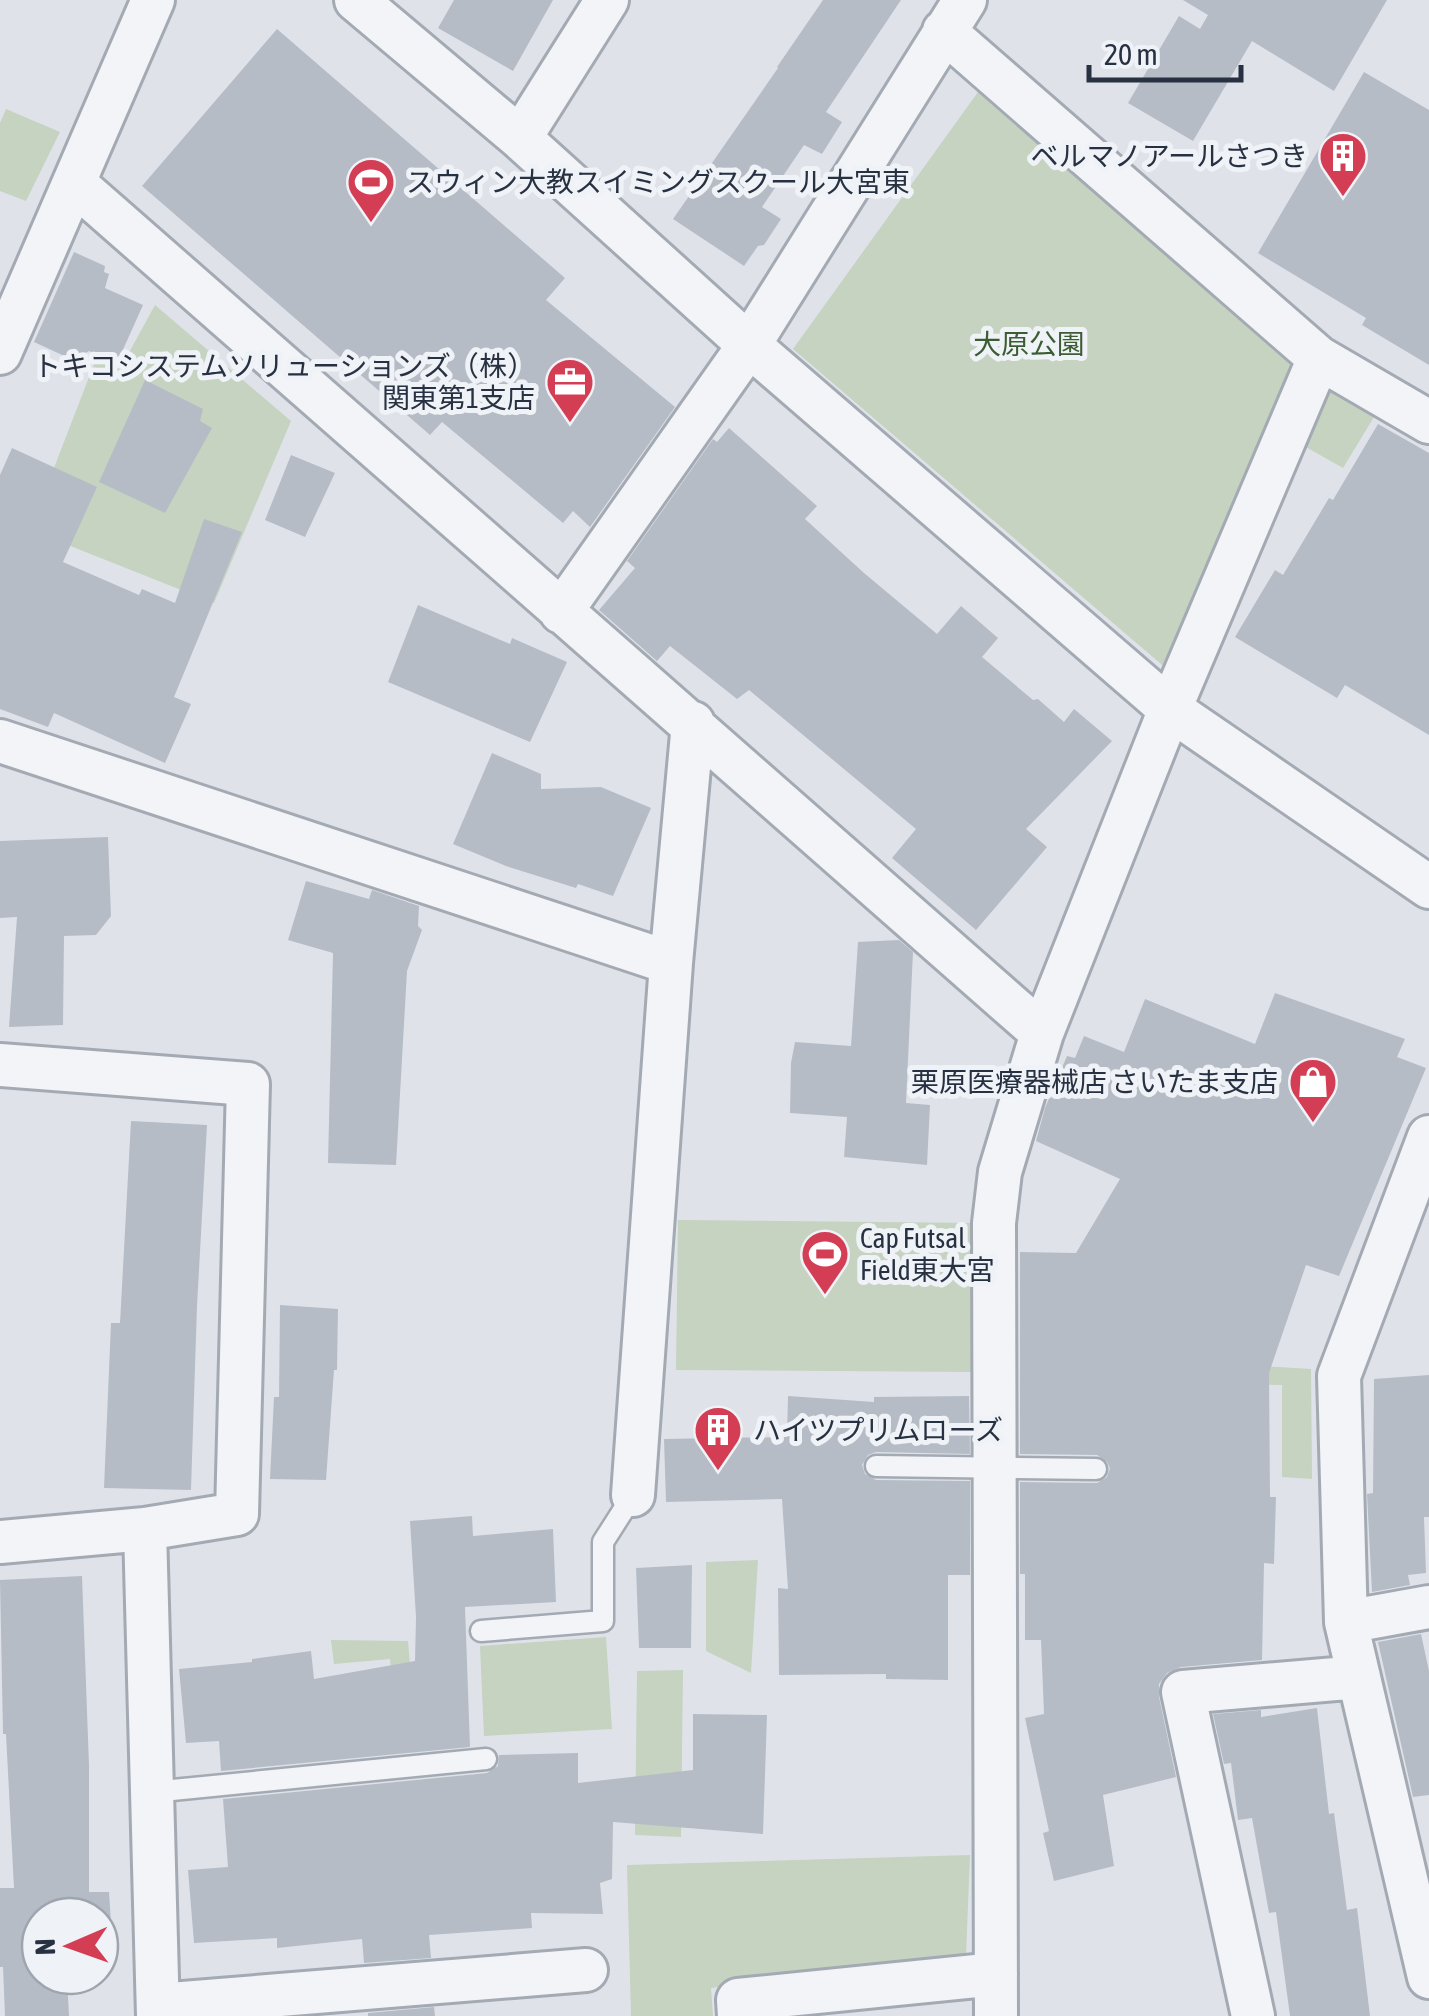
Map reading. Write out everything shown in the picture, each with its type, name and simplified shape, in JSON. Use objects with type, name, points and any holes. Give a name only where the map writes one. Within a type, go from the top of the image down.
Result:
[{"type":"street","points":[[0,353],[154,0]]},
{"type":"street","points":[[356,0],[520,138],[749,345],[1170,710],[1429,887]]},
{"type":"street","points":[[520,138],[607,0]]},
{"type":"street","points":[[561,612],[749,345],[954,16],[1319,358],[1429,422]]},
{"type":"street","points":[[74,183],[1042,1033]]},
{"type":"street","points":[[739,2016],[738,2000],[996,1995],[994,1223],[1000,1172],[1042,1033],[1170,710],[1319,358]]},
{"type":"street","points":[[633,1495],[671,963],[693,723]]},
{"type":"street","points":[[0,741],[671,963]]},
{"type":"street","points":[[0,1064],[248,1084],[237,1514],[146,1529],[0,1542]]},
{"type":"street","points":[[1429,1137],[1340,1376],[1346,1622],[1429,1977]]},
{"type":"street","points":[[146,1529],[158,2011],[586,1970]]},
{"type":"street","points":[[1346,1622],[1429,1607]]},
{"type":"street","points":[[1253,2016],[1183,1692],[1359,1676]]},
{"type":"lane","points":[[876,1466],[1096,1469]]},
{"type":"lane","points":[[481,1631],[602,1621],[603,1542],[633,1495]]},
{"type":"lane","points":[[152,1792],[486,1759]]},
{"type":"green space","name":"大原公園","points":[[978,92],[1294,364],[1168,670],[793,349]]},
{"type":"green space","points":[[6,109],[60,132],[26,201],[0,191],[0,123]]},
{"type":"green space","points":[[155,305],[291,421],[214,603],[30,530],[96,359],[120,369]]},
{"type":"green space","points":[[1344,386],[1377,412],[1343,468],[1304,446],[1320,394]]},
{"type":"green space","name":"Cap Futsal Field東大宮","points":[[678,1220],[974,1223],[973,1372],[676,1370]]},
{"type":"green space","points":[[1208,1363],[1311,1369],[1312,1479],[1282,1477],[1282,1385],[1204,1383]]},
{"type":"green space","points":[[758,1560],[751,1673],[706,1651],[706,1562]]},
{"type":"green space","points":[[606,1637],[612,1729],[484,1736],[480,1646]]},
{"type":"green space","points":[[331,1640],[408,1641],[417,1748],[399,1747],[390,1659],[334,1664]]},
{"type":"green space","points":[[683,1670],[681,1837],[635,1835],[637,1671]]},
{"type":"green space","points":[[970,1855],[966,1956],[711,1988],[713,2016],[631,2016],[627,1865]]},
{"type":"building","points":[[454,0],[553,0],[513,71],[438,28]]},
{"type":"building","points":[[823,0],[901,0],[826,112],[842,122],[822,154],[804,145],[762,207],[781,219],[744,266],[673,219]]},
{"type":"building","points":[[1183,0],[1387,0],[1334,91],[1252,41],[1193,141],[1128,103],[1179,16],[1200,29],[1208,15]]},
{"type":"building","points":[[277,29],[565,278],[546,300],[675,407],[590,527],[573,511],[563,523],[442,422],[430,435],[142,186]]},
{"type":"building","name":"ベルマノアールさつき","points":[[1364,72],[1429,110],[1429,365],[1362,325],[1366,318],[1258,253]]},
{"type":"building","points":[[74,252],[105,266],[104,272],[109,274],[105,288],[143,305],[117,363],[89,351],[73,360],[34,342]]},
{"type":"building","points":[[145,380],[203,409],[200,421],[212,428],[165,513],[99,482]]},
{"type":"building","points":[[1378,424],[1429,453],[1429,735],[1345,685],[1337,698],[1235,637],[1275,570],[1283,575]]},
{"type":"building","points":[[729,428],[817,506],[805,519],[937,634],[961,606],[998,638],[982,657],[1064,722],[1074,709],[1112,741],[1026,829],[1047,847],[976,930],[892,858],[916,829],[749,690],[737,699],[670,646],[657,661],[599,610],[635,568],[627,561],[713,439],[717,442]]},
{"type":"building","points":[[12,448],[97,487],[63,562],[139,595],[142,589],[175,603],[204,519],[242,532],[174,697],[191,704],[165,763],[54,713],[48,727],[0,709],[0,475]]},
{"type":"building","points":[[291,455],[335,473],[305,537],[265,520]]},
{"type":"building","points":[[418,605],[510,644],[512,638],[567,662],[530,742],[388,682]]},
{"type":"building","points":[[492,753],[541,774],[541,789],[601,787],[651,808],[613,896],[506,866],[453,844]]},
{"type":"building","points":[[108,837],[111,916],[96,935],[64,936],[63,1025],[9,1027],[17,917],[0,918],[0,841]]},
{"type":"building","points":[[306,881],[369,899],[372,890],[419,906],[418,926],[422,930],[407,971],[396,1165],[328,1163],[333,953],[288,940]]},
{"type":"building","points":[[899,940],[913,952],[906,1103],[930,1105],[927,1165],[844,1157],[847,1117],[790,1113],[795,1042],[851,1046],[858,942]]},
{"type":"building","points":[[1275,993],[1405,1039],[1397,1057],[1426,1068],[1339,1276],[1306,1265],[1269,1373],[1270,1497],[1276,1497],[1274,1564],[1264,1563],[1262,1660],[1181,1667],[1167,1673],[1159,1684],[1159,1697],[1176,1777],[1103,1795],[1114,1866],[1054,1881],[1043,1833],[1049,1831],[1025,1718],[1044,1714],[1041,1640],[1025,1640],[1020,1482],[1097,1483],[1107,1477],[1110,1468],[1097,1455],[1020,1454],[1020,1252],[1076,1253],[1120,1179],[1036,1141],[1067,1056],[1075,1058],[1084,1036],[1124,1052],[1145,999],[1255,1044]]},
{"type":"building","points":[[131,1121],[207,1125],[191,1490],[104,1488],[111,1323],[120,1323]]},
{"type":"building","points":[[280,1305],[338,1309],[337,1370],[326,1480],[270,1479],[274,1397],[279,1397]]},
{"type":"building","points":[[1429,1375],[1426,1573],[1408,1575],[1410,1585],[1372,1592],[1367,1494],[1373,1493],[1374,1379]]},
{"type":"building","points":[[788,1396],[874,1402],[874,1397],[969,1396],[970,1454],[876,1452],[868,1455],[862,1465],[865,1474],[876,1480],[970,1481],[970,1575],[948,1575],[948,1680],[886,1679],[886,1674],[779,1675],[778,1588],[788,1589],[782,1499],[666,1502],[664,1439],[787,1437]]},
{"type":"building","points":[[472,1516],[473,1536],[553,1529],[556,1602],[465,1607],[470,1747],[221,1771],[219,1741],[186,1743],[179,1669],[311,1651],[314,1679],[415,1661],[410,1521]]},
{"type":"building","points":[[692,1565],[691,1648],[639,1648],[636,1568]]},
{"type":"building","points":[[82,1576],[89,1892],[109,1892],[109,1896],[20,1896],[20,1996],[68,1996],[69,2016],[5,2016],[0,1967],[0,1888],[14,1888],[3,1734],[0,1580]]},
{"type":"building","points":[[1421,1634],[1429,1671],[1429,1795],[1413,1797],[1378,1642]]},
{"type":"building","points":[[1317,1708],[1329,1814],[1334,1813],[1347,1910],[1357,1908],[1370,2016],[1290,2016],[1276,1912],[1269,1913],[1252,1818],[1238,1820],[1231,1763],[1224,1764],[1213,1714],[1261,1710],[1261,1717]]},
{"type":"building","points":[[693,1714],[767,1715],[763,1834],[613,1822],[612,1879],[600,1883],[603,1914],[531,1913],[532,1928],[429,1935],[431,1958],[364,1963],[362,1939],[277,1948],[277,1938],[194,1943],[188,1870],[228,1867],[223,1799],[487,1773],[498,1766],[499,1755],[578,1753],[578,1783],[693,1770]]},
{"type":"building","points":[[434,2007],[435,2016],[368,2016],[368,2013]]},
{"type":"place","name":"ベルマノアールさつき","points":[[1343,198]]},
{"type":"place","name":"スウィン大教スイミングスクール大宮東","points":[[371,224]]},
{"type":"place","name":"トキコシステムソリューションズ（株） 関東第1支店","points":[[570,424]]},
{"type":"place","name":"栗原医療器械店 さいたま支店","points":[[1313,1124]]},
{"type":"place","name":"Cap Futsal Field東大宮","points":[[825,1296]]},
{"type":"place","name":"ハイツプリムローズ","points":[[718,1472]]}]
